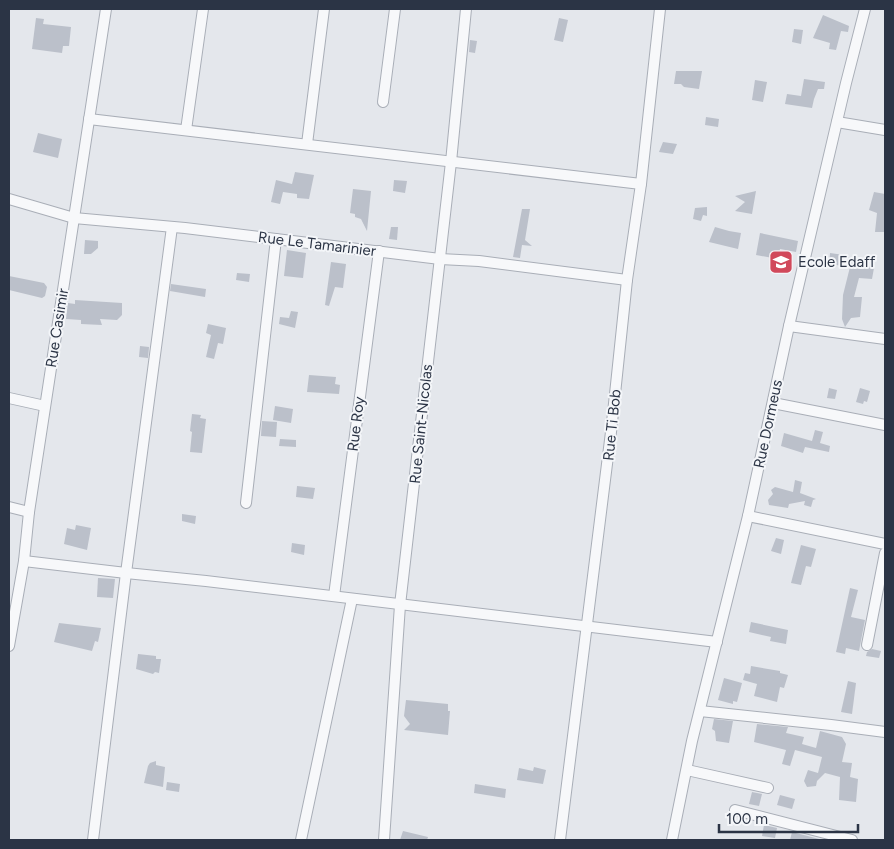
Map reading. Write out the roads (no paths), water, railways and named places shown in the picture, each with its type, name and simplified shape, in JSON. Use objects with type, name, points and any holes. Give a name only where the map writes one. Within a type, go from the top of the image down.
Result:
[{"type":"street","name":"Rue Casimir","points":[[9,646],[12,610],[24,561],[29,512],[106,9]]},
{"type":"street","points":[[186,130],[202,9]]},
{"type":"street","points":[[307,144],[324,9]]},
{"type":"street","points":[[383,102],[395,9]]},
{"type":"street","name":"Rue Saint-Nicolas","points":[[384,840],[400,605],[451,162],[466,9]]},
{"type":"street","name":"Rue Ti Bob","points":[[560,840],[588,627],[660,9]]},
{"type":"street","name":"Rue Dormeus","points":[[672,840],[686,770],[748,516],[789,326],[865,9]]},
{"type":"street","points":[[89,119],[641,184]]},
{"type":"street","points":[[837,122],[885,130]]},
{"type":"street","name":"Rue Le Tamarinier","points":[[9,199],[74,218],[172,227],[440,259],[479,261],[627,280]]},
{"type":"street","points":[[93,840],[172,227]]},
{"type":"street","points":[[246,502],[276,239]]},
{"type":"street","name":"Rue Roy","points":[[334,596],[379,252]]},
{"type":"street","points":[[789,326],[885,340]]},
{"type":"street","points":[[9,398],[46,406]]},
{"type":"street","points":[[773,403],[885,425]]},
{"type":"street","points":[[9,506],[29,512]]},
{"type":"street","points":[[748,516],[885,544]]},
{"type":"street","points":[[867,645],[885,553]]},
{"type":"street","points":[[24,561],[717,642]]},
{"type":"street","points":[[301,840],[352,599]]},
{"type":"street","points":[[700,711],[885,732]]},
{"type":"street","points":[[686,770],[768,788]]},
{"type":"street","points":[[735,810],[852,840]]},
{"type":"place","name":"Ecole Edaff","points":[[781,262]]}]
